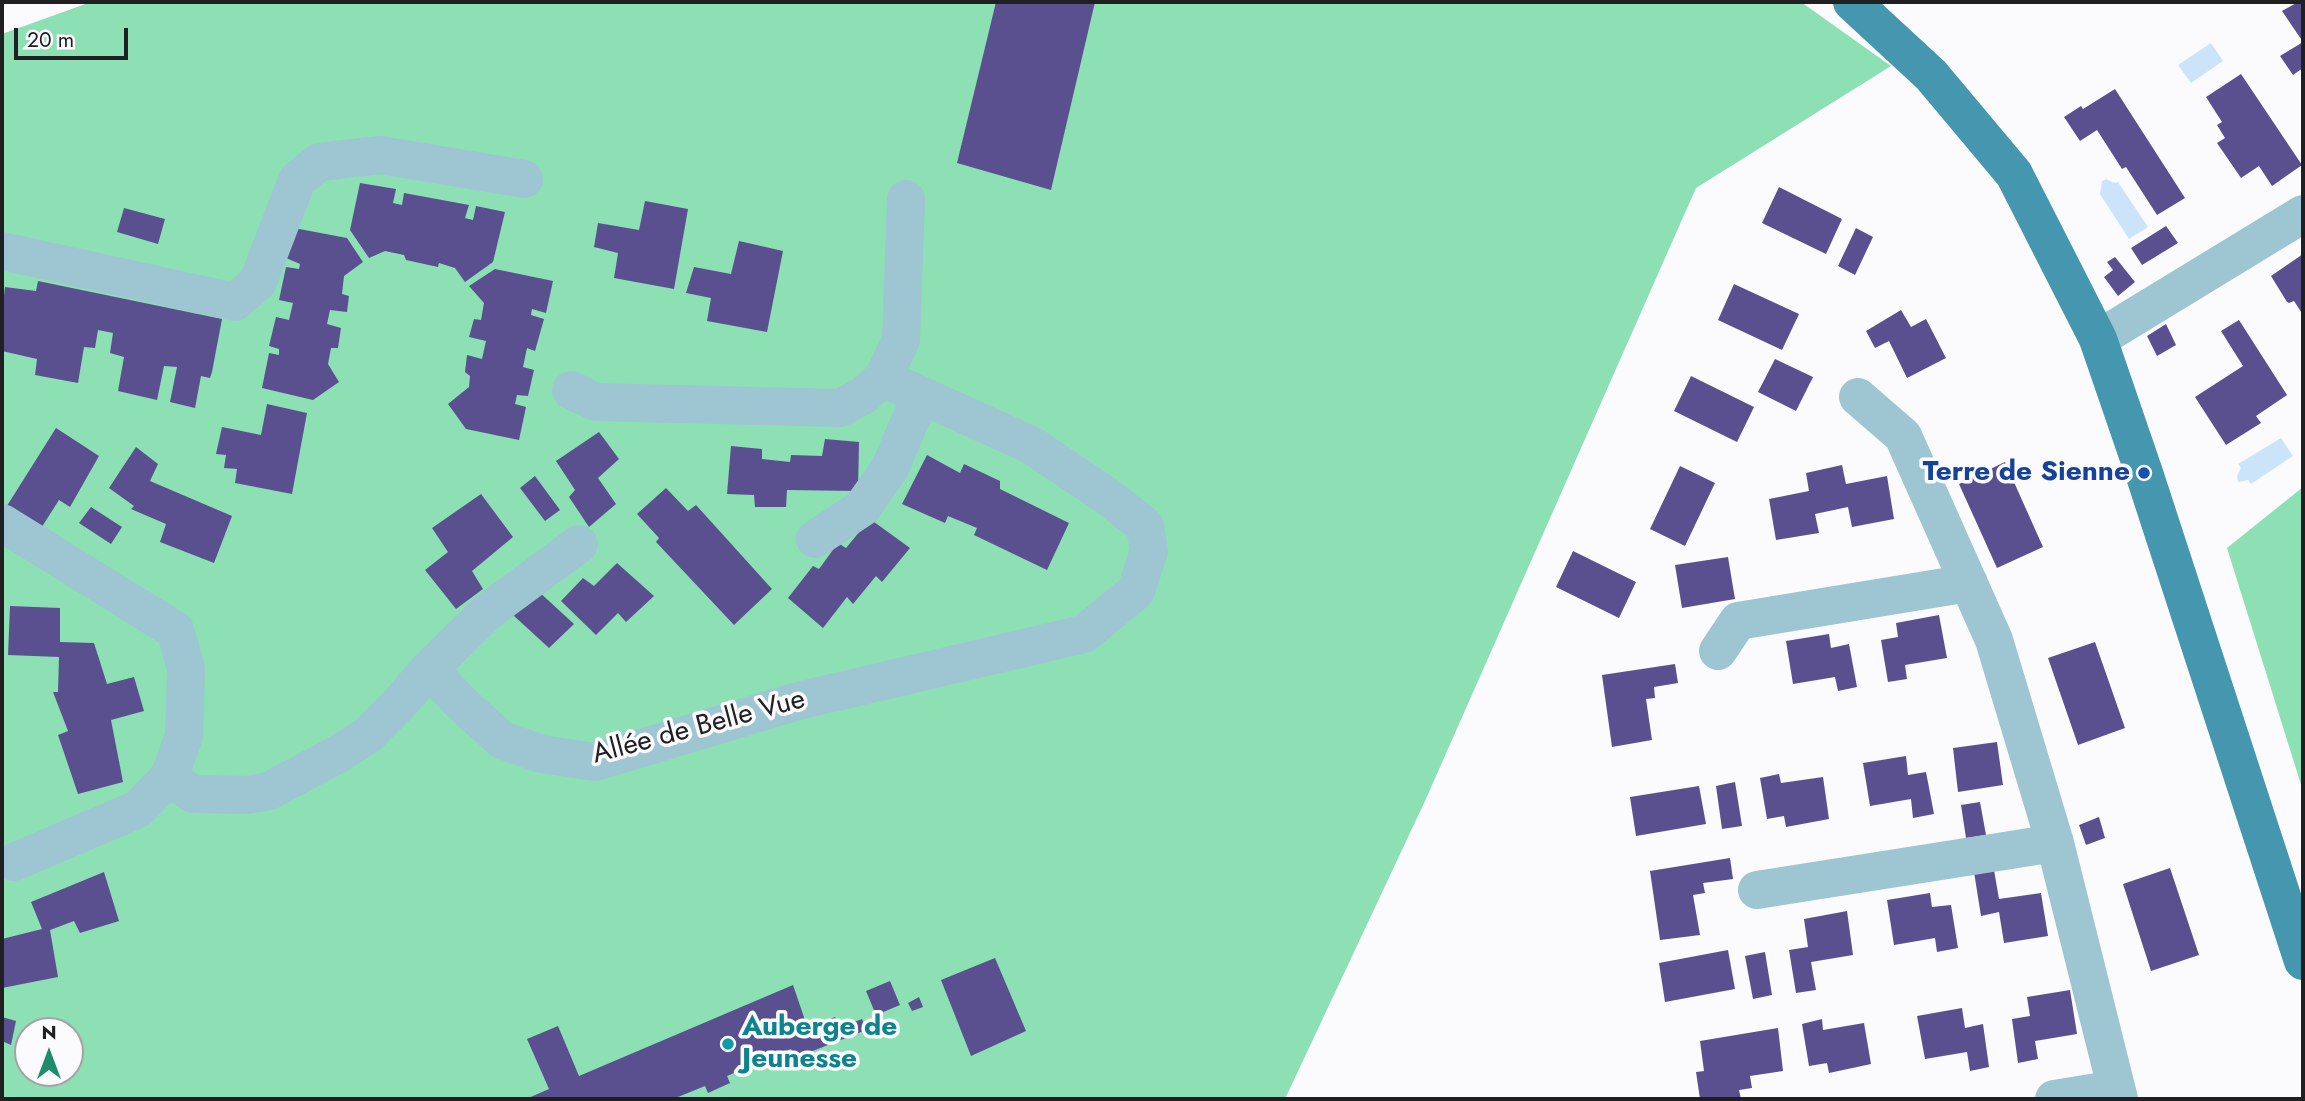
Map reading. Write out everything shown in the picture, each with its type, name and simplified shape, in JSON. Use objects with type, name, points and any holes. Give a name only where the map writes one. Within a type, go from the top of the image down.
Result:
[{"type":"main road","points":[[1852,2],[1931,75],[2014,174],[2098,339],[2149,486],[2303,961]]},
{"type":"street","points":[[2,253],[235,302],[258,282],[297,180],[319,162],[380,155],[524,179]]},
{"type":"street","points":[[572,390],[596,402],[840,408],[864,395],[883,377],[901,340],[906,199]]},
{"type":"street","points":[[2098,339],[2303,214]]},
{"type":"street","points":[[815,539],[862,508],[890,468],[921,395],[883,377]]},
{"type":"street","name":"Allée de Belle Vue","points":[[429,669],[502,740],[541,754],[594,762],[798,701],[1084,634],[1136,591],[1149,551],[1145,526],[1107,496],[1031,445],[921,395]]},
{"type":"street","points":[[1858,397],[1903,436],[1969,583],[1994,640],[2055,843],[2117,1094],[2054,1099]]},
{"type":"street","points":[[2,523],[175,630],[186,668],[184,736],[169,777],[138,809],[14,862]]},
{"type":"street","points":[[169,777],[193,794],[247,795],[269,791],[368,735],[487,612],[579,544]]},
{"type":"street","points":[[1718,651],[1738,621],[1969,583]]},
{"type":"street","points":[[1758,890],[2055,843]]},
{"type":"green space","points":[[91,2],[1801,2],[1891,66],[1696,188],[1425,801],[1285,1099],[2,1099],[2,34]]},
{"type":"green space","points":[[2303,487],[2303,791],[2227,548]]},
{"type":"water","points":[[2211,43],[2223,61],[2191,83],[2178,65]]},
{"type":"water","points":[[2106,179],[2118,182],[2148,227],[2129,239],[2100,194],[2102,181]]},
{"type":"water","points":[[2281,438],[2293,456],[2251,484],[2248,480],[2238,482],[2237,476],[2241,468],[2238,464]]},
{"type":"building","points":[[996,2],[1095,2],[1051,190],[957,163]]},
{"type":"building","points":[[2303,2],[2303,42],[2282,11]]},
{"type":"building","points":[[2303,42],[2303,68],[2293,75],[2280,56]]},
{"type":"building","points":[[2241,74],[2302,165],[2272,186],[2259,166],[2241,178],[2217,143],[2225,138],[2217,125],[2222,122],[2206,97]]},
{"type":"building","points":[[2115,89],[2185,198],[2157,215],[2126,167],[2122,169],[2097,130],[2080,141],[2064,117],[2081,106],[2083,109]]},
{"type":"building","points":[[360,183],[396,189],[393,203],[402,205],[404,193],[469,205],[465,218],[473,220],[476,206],[505,212],[493,262],[465,282],[455,268],[439,263],[438,267],[406,260],[404,255],[385,251],[369,258],[350,230]]},
{"type":"building","points":[[1779,187],[1842,219],[1826,254],[1762,223]]},
{"type":"building","points":[[645,201],[688,209],[674,289],[614,278],[618,253],[594,247],[598,223],[639,230]]},
{"type":"building","points":[[124,208],[165,219],[158,244],[117,232]]},
{"type":"building","points":[[2166,226],[2178,243],[2142,265],[2131,248]]},
{"type":"building","points":[[294,228],[347,238],[363,262],[344,276],[342,294],[349,296],[347,312],[330,310],[327,324],[341,328],[338,348],[331,348],[328,364],[339,382],[313,400],[262,388],[269,353],[279,355],[279,349],[269,346],[276,317],[289,320],[293,303],[279,300],[286,267],[299,269],[300,264],[286,258]]},
{"type":"building","points":[[1856,228],[1873,237],[1855,275],[1838,266]]},
{"type":"building","points":[[739,241],[783,251],[767,332],[707,321],[711,298],[686,293],[694,267],[731,274]]},
{"type":"building","points":[[2303,254],[2303,315],[2294,301],[2287,302],[2271,276]]},
{"type":"building","points":[[2115,257],[2135,282],[2118,296],[2104,277],[2113,270],[2107,262]]},
{"type":"building","points":[[495,269],[553,281],[546,313],[532,309],[531,315],[544,319],[535,351],[527,348],[523,367],[534,370],[528,396],[517,395],[515,404],[526,407],[519,440],[466,429],[448,404],[469,387],[470,376],[465,372],[467,355],[482,359],[486,341],[469,337],[474,319],[481,320],[484,303],[469,286]]},
{"type":"building","points":[[38,281],[222,319],[212,372],[210,378],[201,376],[195,408],[170,402],[177,367],[164,366],[157,400],[118,391],[124,357],[110,353],[113,333],[98,330],[95,348],[84,347],[78,383],[35,375],[37,359],[2,351],[5,287],[36,291]]},
{"type":"building","points":[[1734,284],[1799,314],[1782,350],[1718,320]]},
{"type":"building","points":[[1901,310],[1911,327],[1926,319],[1946,358],[1907,378],[1889,341],[1875,348],[1866,331]]},
{"type":"building","points":[[2239,320],[2287,395],[2256,416],[2261,423],[2226,445],[2195,397],[2243,366],[2221,331]]},
{"type":"building","points":[[2166,324],[2176,345],[2157,356],[2147,336]]},
{"type":"building","points":[[1775,359],[1813,377],[1796,411],[1758,392]]},
{"type":"building","points":[[1691,376],[1754,407],[1737,442],[1674,411]]},
{"type":"building","points":[[267,404],[307,413],[292,494],[235,483],[237,469],[224,468],[226,455],[216,454],[222,427],[261,435]]},
{"type":"building","points":[[56,428],[99,456],[70,507],[59,500],[38,533],[5,509]]},
{"type":"building","points":[[599,432],[619,459],[598,478],[616,504],[589,527],[569,497],[575,490],[556,461]]},
{"type":"building","points":[[825,439],[859,442],[858,491],[787,490],[786,507],[755,507],[754,495],[727,494],[731,446],[762,449],[762,459],[790,462],[791,455],[822,456]]},
{"type":"building","points":[[136,447],[158,464],[150,481],[232,516],[214,563],[160,542],[166,524],[131,509],[134,506],[109,488]]},
{"type":"building","points":[[927,455],[960,473],[964,464],[1000,481],[1000,489],[1069,523],[1047,570],[974,535],[977,528],[948,516],[945,523],[902,504]]},
{"type":"building","points":[[2005,462],[2043,547],[1997,568],[1959,484]]},
{"type":"building","points":[[1842,465],[1846,484],[1887,476],[1894,519],[1852,527],[1848,507],[1815,514],[1819,533],[1776,540],[1769,499],[1809,491],[1806,473]]},
{"type":"building","points":[[1680,466],[1715,483],[1685,546],[1650,529]]},
{"type":"building","points":[[535,476],[560,510],[545,521],[520,488]]},
{"type":"building","points":[[666,488],[688,511],[696,505],[772,589],[734,625],[656,542],[659,538],[637,514]]},
{"type":"building","points":[[481,494],[513,537],[472,571],[483,589],[456,609],[425,570],[448,552],[432,528]]},
{"type":"building","points":[[91,507],[122,527],[111,544],[79,523]]},
{"type":"building","points":[[870,519],[910,548],[882,582],[876,576],[853,604],[847,597],[823,628],[788,598],[813,566],[819,569],[838,543],[846,548]]},
{"type":"building","points":[[1573,551],[1636,582],[1619,618],[1556,587]]},
{"type":"building","points":[[1728,557],[1735,599],[1682,608],[1675,565]]},
{"type":"building","points":[[617,563],[654,596],[626,622],[618,613],[596,635],[561,601],[583,578],[594,586]]},
{"type":"building","points":[[537,590],[574,624],[549,648],[513,615]]},
{"type":"building","points":[[10,606],[60,608],[60,642],[94,643],[107,684],[134,677],[144,711],[111,720],[123,782],[78,794],[58,735],[68,731],[53,692],[58,692],[59,657],[8,655]]},
{"type":"building","points":[[1939,615],[1947,658],[1905,665],[1907,679],[1888,682],[1881,640],[1898,637],[1896,623]]},
{"type":"building","points":[[1829,634],[1831,648],[1849,644],[1857,687],[1838,691],[1835,677],[1793,684],[1786,641]]},
{"type":"building","points":[[2095,642],[2125,728],[2078,745],[2048,658]]},
{"type":"building","points":[[1675,664],[1678,683],[1654,687],[1655,698],[1646,699],[1652,740],[1612,747],[1602,675]]},
{"type":"building","points":[[1997,742],[2003,785],[1958,792],[1953,748]]},
{"type":"building","points":[[1906,756],[1908,775],[1926,772],[1934,814],[1913,818],[1911,799],[1870,806],[1863,763]]},
{"type":"building","points":[[1779,774],[1781,783],[1823,777],[1829,819],[1786,827],[1784,816],[1767,819],[1760,778]]},
{"type":"building","points":[[1735,782],[1742,826],[1722,829],[1716,786]]},
{"type":"building","points":[[1699,786],[1706,824],[1636,836],[1630,797]]},
{"type":"building","points":[[1980,802],[1986,835],[1966,838],[1961,805]]},
{"type":"building","points":[[2099,817],[2105,838],[2086,845],[2079,825]]},
{"type":"building","points":[[1730,858],[1733,879],[1703,883],[1705,893],[1693,895],[1700,935],[1660,940],[1650,871]]},
{"type":"building","points":[[2170,868],[2199,955],[2151,971],[2123,884]]},
{"type":"building","points":[[1994,870],[1999,899],[2041,893],[2048,936],[2004,943],[1999,912],[1981,916],[1974,872]]},
{"type":"building","points":[[104,872],[119,921],[80,933],[74,921],[50,930],[58,977],[2,988],[2,939],[42,929],[31,902]]},
{"type":"building","points":[[1930,893],[1932,907],[1951,905],[1958,948],[1937,952],[1935,938],[1894,945],[1887,900]]},
{"type":"building","points":[[1847,911],[1853,955],[1811,962],[1816,990],[1796,993],[1789,950],[1808,947],[1804,919]]},
{"type":"building","points":[[1728,950],[1735,989],[1665,1002],[1659,963]]},
{"type":"building","points":[[1765,952],[1772,995],[1753,999],[1745,956]]},
{"type":"building","points":[[995,958],[1026,1031],[971,1056],[941,980]]},
{"type":"building","points":[[890,981],[900,1005],[876,1015],[866,991]]},
{"type":"building","name":"Auberge de Jeunesse","points":[[793,985],[808,1029],[835,1017],[839,1028],[862,1019],[866,1030],[795,1058],[791,1049],[727,1076],[730,1083],[708,1093],[705,1086],[673,1099],[526,1099],[549,1089],[527,1039],[558,1026],[579,1076]]},
{"type":"building","points":[[2070,990],[2077,1034],[2035,1041],[2038,1059],[2018,1063],[2012,1019],[2030,1016],[2027,997]]},
{"type":"building","points":[[919,997],[923,1007],[912,1011],[908,1003]]},
{"type":"building","points":[[1962,1008],[1965,1028],[1983,1024],[1989,1067],[1970,1071],[1967,1052],[1925,1059],[1917,1016]]},
{"type":"building","points":[[2,1017],[14,1020],[14,1031],[11,1045],[2,1041]]},
{"type":"building","points":[[1822,1019],[1823,1030],[1864,1023],[1871,1064],[1829,1073],[1827,1063],[1809,1066],[1802,1024]]},
{"type":"building","points":[[1778,1028],[1783,1071],[1750,1076],[1752,1088],[1739,1090],[1741,1099],[1700,1099],[1696,1072],[1704,1071],[1700,1041]]},
{"type":"place","name":"Terre de Sienne","points":[[2144,473]]},
{"type":"place","name":"Auberge de Jeunesse","points":[[728,1044]]}]
